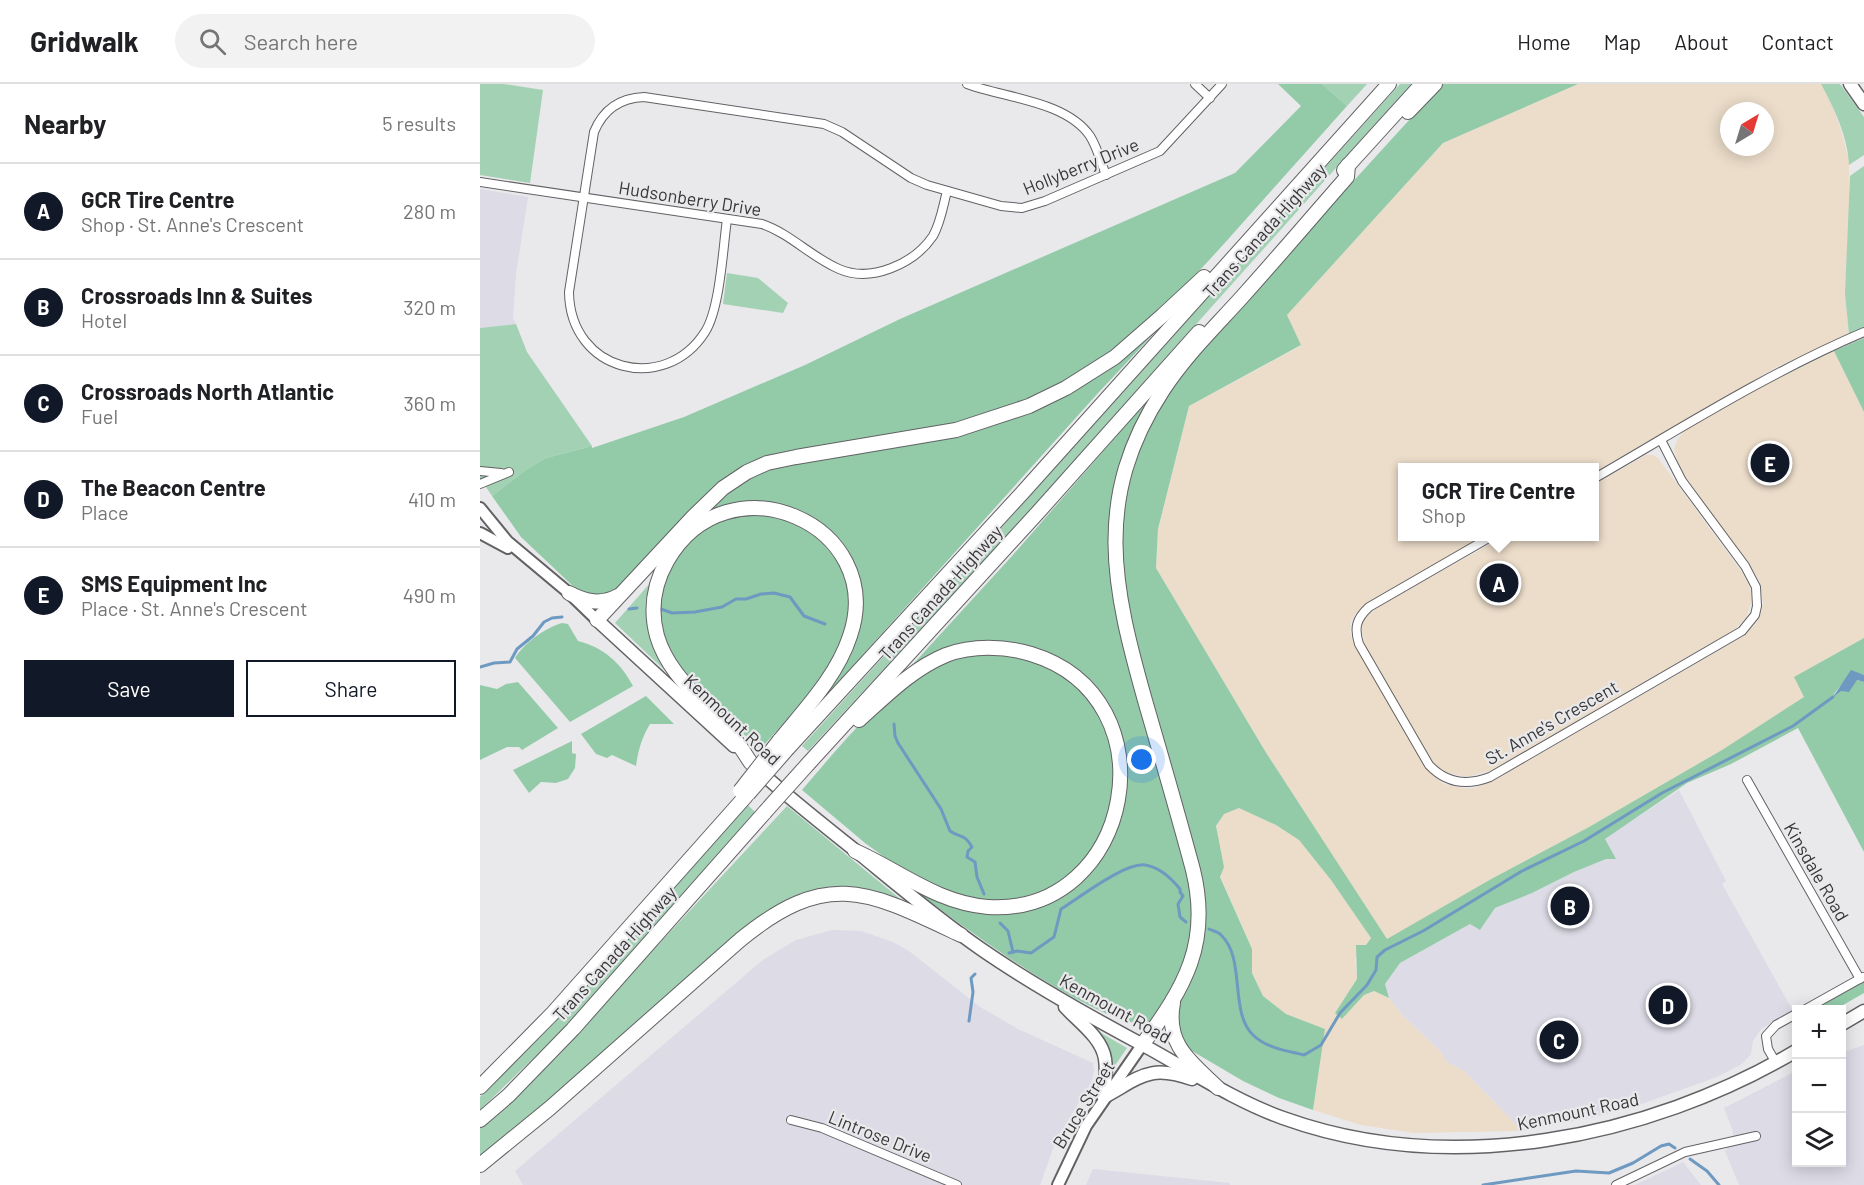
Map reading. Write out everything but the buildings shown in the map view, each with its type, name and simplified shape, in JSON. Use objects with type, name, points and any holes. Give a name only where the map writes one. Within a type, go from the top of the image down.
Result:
[{"type":"highway","points":[[600,622],[623,593],[713,498],[735,479],[753,469],[766,463],[795,457],[967,428],[1029,406],[1078,381],[1127,347],[1178,302],[1260,217],[1309,161],[1327,152],[1332,135],[1378,84]]},
{"type":"highway","name":"Trans Canada Highway","points":[[480,1087],[547,1020],[655,898],[783,745],[1008,508],[1389,84]]},
{"type":"highway","name":"Trans Canada Highway","points":[[480,1120],[573,1029],[808,764],[1041,509],[1422,84]]},
{"type":"highway","points":[[1142,1045],[1161,1019],[1189,969],[1198,941],[1199,902],[1189,855],[1129,645],[1119,599],[1114,547],[1121,483],[1136,437],[1164,388],[1347,177],[1351,161],[1372,150],[1435,84]]},
{"type":"highway","points":[[600,622],[680,542],[701,524],[723,513],[750,507],[770,508],[788,513],[811,524],[832,543],[846,565],[855,597],[854,625],[837,664],[783,745]]},
{"type":"highway","points":[[680,542],[666,563],[656,587],[654,617],[658,638],[667,658],[681,679],[731,733],[751,763]]},
{"type":"highway","points":[[569,592],[587,601],[595,602],[608,601],[623,593]]},
{"type":"highway","points":[[808,764],[907,678],[934,661],[963,650],[1010,649],[1040,656],[1069,672],[1092,694],[1102,708],[1115,736],[1122,778],[1117,810],[1111,827],[1095,855],[1073,880],[1060,888],[1018,905],[990,907],[974,905],[922,888],[876,860],[855,851]]},
{"type":"highway","points":[[480,1165],[542,1116],[740,940],[787,907],[829,894],[867,895],[961,935]]},
{"type":"highway","points":[[1175,996],[1170,1024],[1174,1039],[1186,1056],[1218,1088]]},
{"type":"main road","points":[[1850,84],[1864,104]]},
{"type":"main road","name":"Kenmount Road","points":[[480,508],[507,542],[569,592],[794,802],[961,935],[1054,996],[1218,1088],[1274,1115],[1330,1133],[1407,1146],[1468,1148],[1534,1142],[1631,1120],[1718,1091],[1792,1054]]},
{"type":"main road","name":"Kenmount Road","points":[[480,532],[536,567]]},
{"type":"main road","points":[[1054,996],[1101,1047],[1106,1064],[1104,1097]]},
{"type":"main road","points":[[1846,1022],[1864,1011]]},
{"type":"main road","name":"Bruce Street","points":[[1058,1185],[1075,1146],[1104,1097],[1142,1045]]},
{"type":"main road","points":[[1104,1097],[1144,1074],[1159,1071],[1182,1075],[1218,1088]]},
{"type":"street","points":[[967,84],[1058,111],[1075,120],[1094,142],[1106,175]]},
{"type":"street","points":[[1195,84],[1210,98]]},
{"type":"street","name":"Hollyberry Drive","points":[[583,198],[597,124],[615,104],[632,98],[644,97],[824,124],[842,132],[919,182],[1000,206],[1022,208],[1045,201],[1160,151],[1222,84]]},
{"type":"street","name":"Hudsonberry Drive","points":[[480,182],[762,224],[774,228],[841,270],[861,274],[896,266],[918,254],[927,244],[940,221],[947,191]]},
{"type":"street","points":[[583,198],[569,292],[571,317],[583,341],[603,358],[626,367],[647,367],[672,361],[684,354],[704,334],[714,312],[728,219]]},
{"type":"street","points":[[1599,476],[1776,373],[1864,332]]},
{"type":"street","name":"St. Anne's Crescent","points":[[1485,541],[1369,607],[1358,619],[1355,627],[1359,644],[1429,765],[1442,777],[1461,782],[1480,781],[1490,777],[1742,631],[1755,615],[1758,597],[1751,576],[1682,481],[1661,440]]},
{"type":"street","points":[[480,471],[509,472],[480,484]]},
{"type":"street","name":"Kinsdale Road","points":[[1747,780],[1862,978]]},
{"type":"street","points":[[1813,1005],[1862,978]]},
{"type":"street","points":[[1776,1063],[1768,1049],[1766,1036],[1776,1025],[1792,1017]]},
{"type":"street","name":"Lintrose Drive","points":[[791,1120],[822,1128],[957,1185]]},
{"type":"street","points":[[1616,1185],[1685,1152],[1756,1136]]},
{"type":"shaded area","points":[[1578,84],[1821,84],[1832,104],[1849,160],[1845,294],[1849,334],[1777,367],[1599,470],[1599,463],[1398,463],[1398,541],[1475,541],[1365,604],[1351,621],[1350,632],[1353,642],[1424,765],[1444,784],[1464,788],[1474,788],[1495,780],[1742,637],[1757,622],[1761,613],[1763,602],[1760,582],[1680,470],[1674,449],[1684,431],[1761,387],[1834,351],[1864,412],[1864,638],[1795,677],[1805,697],[1722,750],[1387,940],[1265,751],[1156,568],[1158,529],[1189,406],[1301,346],[1287,315],[1443,143]]},
{"type":"shaded area","points":[[480,189],[528,197],[516,274],[513,318],[516,324],[480,328]]},
{"type":"shaded area","points":[[1646,455],[1658,458],[1741,571],[1750,587],[1751,603],[1746,618],[1734,630],[1490,771],[1466,777],[1444,772],[1432,761],[1365,646],[1361,627],[1363,619],[1380,606],[1495,541],[1599,541],[1599,482]]},
{"type":"shaded area","points":[[1679,790],[1726,881],[1722,884],[1792,1012],[1761,1029],[1753,1041],[1751,1054],[1742,1064],[1717,1077],[1636,1106],[1591,1118],[1522,1131],[1464,1071],[1447,1062],[1440,1051],[1403,1016],[1389,998],[1385,984],[1400,963],[1470,924],[1480,930],[1495,908],[1574,872],[1606,859],[1615,859],[1604,839]]},
{"type":"shaded area","points":[[1239,808],[1276,825],[1299,840],[1331,880],[1371,938],[1355,959],[1357,979],[1335,1013],[1342,1019],[1364,995],[1374,991],[1389,998],[1403,1016],[1440,1051],[1447,1062],[1464,1071],[1522,1131],[1414,1133],[1361,1125],[1313,1110],[1325,1029],[1286,1014],[1263,996],[1252,973],[1252,949],[1220,876],[1216,827],[1223,814]]},
{"type":"shaded area","points":[[832,930],[861,931],[893,942],[909,951],[980,1007],[1018,1029],[1093,1063],[1091,1083],[1057,1138],[1040,1185],[523,1185],[515,1171],[764,959],[796,940]]},
{"type":"shaded area","points":[[1864,1045],[1864,1185],[1739,1185],[1725,1151],[1732,1143],[1733,1131],[1724,1108],[1792,1073],[1792,1167],[1846,1167],[1846,1052]]},
{"type":"shaded area","points":[[1683,1162],[1701,1185],[1635,1185]]},
{"type":"shaded area","points":[[1093,1169],[1230,1183],[1230,1185],[1086,1185]]},
{"type":"green space","points":[[480,84],[504,84],[543,90],[530,183],[480,175]]},
{"type":"green space","points":[[1278,84],[1322,84],[1347,106],[1172,299],[1117,348],[1055,388],[1022,403],[962,422],[774,454],[742,468],[618,588],[606,595],[595,596],[576,589],[521,537],[492,496],[527,469],[546,458],[592,446],[592,448],[684,417],[805,365],[900,319],[1235,173],[1301,106]]},
{"type":"green space","points":[[1322,84],[1367,84],[1347,106]]},
{"type":"green space","points":[[1400,84],[1411,84],[1004,539],[808,751],[802,746],[996,533]]},
{"type":"green space","points":[[1442,84],[1578,84],[1443,143],[1287,315],[1301,345],[1189,406],[1158,529],[1156,568],[1265,751],[1387,939],[1722,750],[1804,697],[1794,677],[1864,638],[1864,675],[1860,674],[1842,684],[1833,695],[1857,680],[1864,682],[1864,852],[1798,728],[1731,764],[1687,783],[1605,839],[1616,859],[1606,859],[1495,908],[1480,930],[1470,924],[1400,963],[1385,984],[1389,998],[1374,991],[1364,995],[1342,1019],[1335,1013],[1357,979],[1356,945],[1366,945],[1371,938],[1331,880],[1299,840],[1276,825],[1239,808],[1224,814],[1216,826],[1224,867],[1220,877],[1252,949],[1252,973],[1263,996],[1286,1014],[1325,1029],[1313,1110],[1279,1098],[1243,1081],[1187,1048],[1180,1036],[1175,1012],[1202,939],[1125,605],[1119,540],[1128,473],[1151,417],[1201,348]]},
{"type":"green space","points":[[1821,84],[1840,84],[1864,117],[1864,155],[1849,165],[1843,133]]},
{"type":"green space","points":[[1864,166],[1864,327],[1849,334],[1845,294],[1850,176]]},
{"type":"green space","points":[[727,273],[758,278],[788,303],[783,313],[723,304]]},
{"type":"green space","points":[[1177,309],[1099,392],[815,708],[851,650],[860,624],[861,610],[857,590],[827,535],[816,522],[803,513],[775,503],[744,503],[700,517],[732,490],[768,468],[1003,421]]},
{"type":"green space","points":[[516,324],[527,352],[592,446],[546,458],[527,469],[492,496],[480,478],[480,328]]},
{"type":"green space","points":[[1864,338],[1864,412],[1834,351]]},
{"type":"green space","points":[[1161,385],[1111,520],[1110,563],[1118,616],[1193,887],[1193,941],[1171,993],[1149,1024],[1127,1021],[1098,1010],[1064,992],[994,948],[914,889],[1026,908],[1105,850],[1123,807],[1127,778],[1124,748],[1114,719],[1098,692],[1063,662],[1037,651],[993,643],[904,674],[1012,556]]},
{"type":"green space","points":[[740,513],[781,516],[796,521],[809,530],[831,553],[846,579],[850,605],[845,632],[833,658],[798,707],[761,749],[703,697],[686,677],[672,656],[663,633],[661,608],[665,581],[676,557],[702,530]]},
{"type":"green space","points":[[652,581],[674,679],[615,623]]},
{"type":"green space","points":[[562,623],[568,624],[578,641],[595,647],[617,663],[633,686],[570,722],[515,658],[536,637]]},
{"type":"green space","points":[[1007,652],[1062,672],[1093,702],[1112,742],[1117,781],[1102,838],[1075,869],[1058,884],[1040,892],[1003,902],[963,898],[909,875],[865,843],[802,790],[856,728],[898,690],[921,674],[945,662],[970,654]]},
{"type":"green space","points":[[518,682],[558,728],[522,750],[519,747],[507,747],[480,760],[480,685],[497,689],[506,684]]},
{"type":"green space","points":[[646,696],[674,724],[650,724],[641,744],[636,766],[612,755],[607,758],[596,754],[581,734]]},
{"type":"green space","points":[[572,741],[572,753],[576,754],[575,768],[568,779],[556,783],[541,782],[529,793],[513,770]]},
{"type":"green space","points":[[748,805],[755,812],[561,1031],[480,1110],[480,1097],[553,1024]]},
{"type":"green space","points":[[787,806],[910,907],[890,899],[799,898],[480,1161],[480,1128],[566,1044]]},
{"type":"green space","points":[[1864,982],[1864,993],[1843,1005],[1822,1005]]},
{"type":"green space","points":[[1089,1026],[1127,1048],[1109,1074]]},
{"type":"water","points":[[1851,670],[1864,675],[1864,682],[1857,680],[1849,692],[1841,691],[1833,697]]},
{"type":"waterway","points":[[661,609],[672,613],[695,612],[722,607],[736,599],[774,593],[790,597],[804,616],[825,624]]},
{"type":"waterway","points":[[629,609],[637,608]]},
{"type":"waterway","points":[[480,667],[510,662],[517,649],[533,636],[544,622],[562,617]]},
{"type":"waterway","points":[[1209,929],[1220,934],[1229,945],[1236,971],[1241,1013],[1253,1035],[1271,1046],[1304,1055],[1321,1045],[1340,1013],[1367,985],[1376,970],[1377,957],[1385,950],[1423,931],[1522,871],[1584,841],[1662,793],[1793,726],[1833,697]]},
{"type":"waterway","points":[[894,724],[898,743],[941,809],[950,831],[964,838],[972,847],[967,857],[975,862],[977,877],[984,894]]},
{"type":"waterway","points":[[1009,953],[1017,951],[1031,953],[1054,937],[1061,909],[1114,875],[1136,866],[1145,865],[1156,868],[1177,885],[1183,896],[1178,904],[1180,917],[1186,922]]},
{"type":"waterway","points":[[1000,923],[1008,931],[1013,952]]},
{"type":"waterway","points":[[969,1021],[973,992],[971,978],[975,974]]},
{"type":"waterway","points":[[1483,1185],[1576,1171],[1609,1173],[1633,1163],[1661,1146],[1669,1144],[1675,1148]]},
{"type":"waterway","points":[[1690,1159],[1707,1171],[1719,1185]]},
{"type":"place","name":"SMS Equipment Inc","points":[[1770,463]]},
{"type":"place","name":"GCR Tire Centre","points":[[1499,583]]},
{"type":"place","name":"Crossroads Inn & Suites","points":[[1570,906]]},
{"type":"place","name":"The Beacon Centre","points":[[1668,1005]]},
{"type":"place","name":"Crossroads North Atlantic","points":[[1559,1040]]}]
